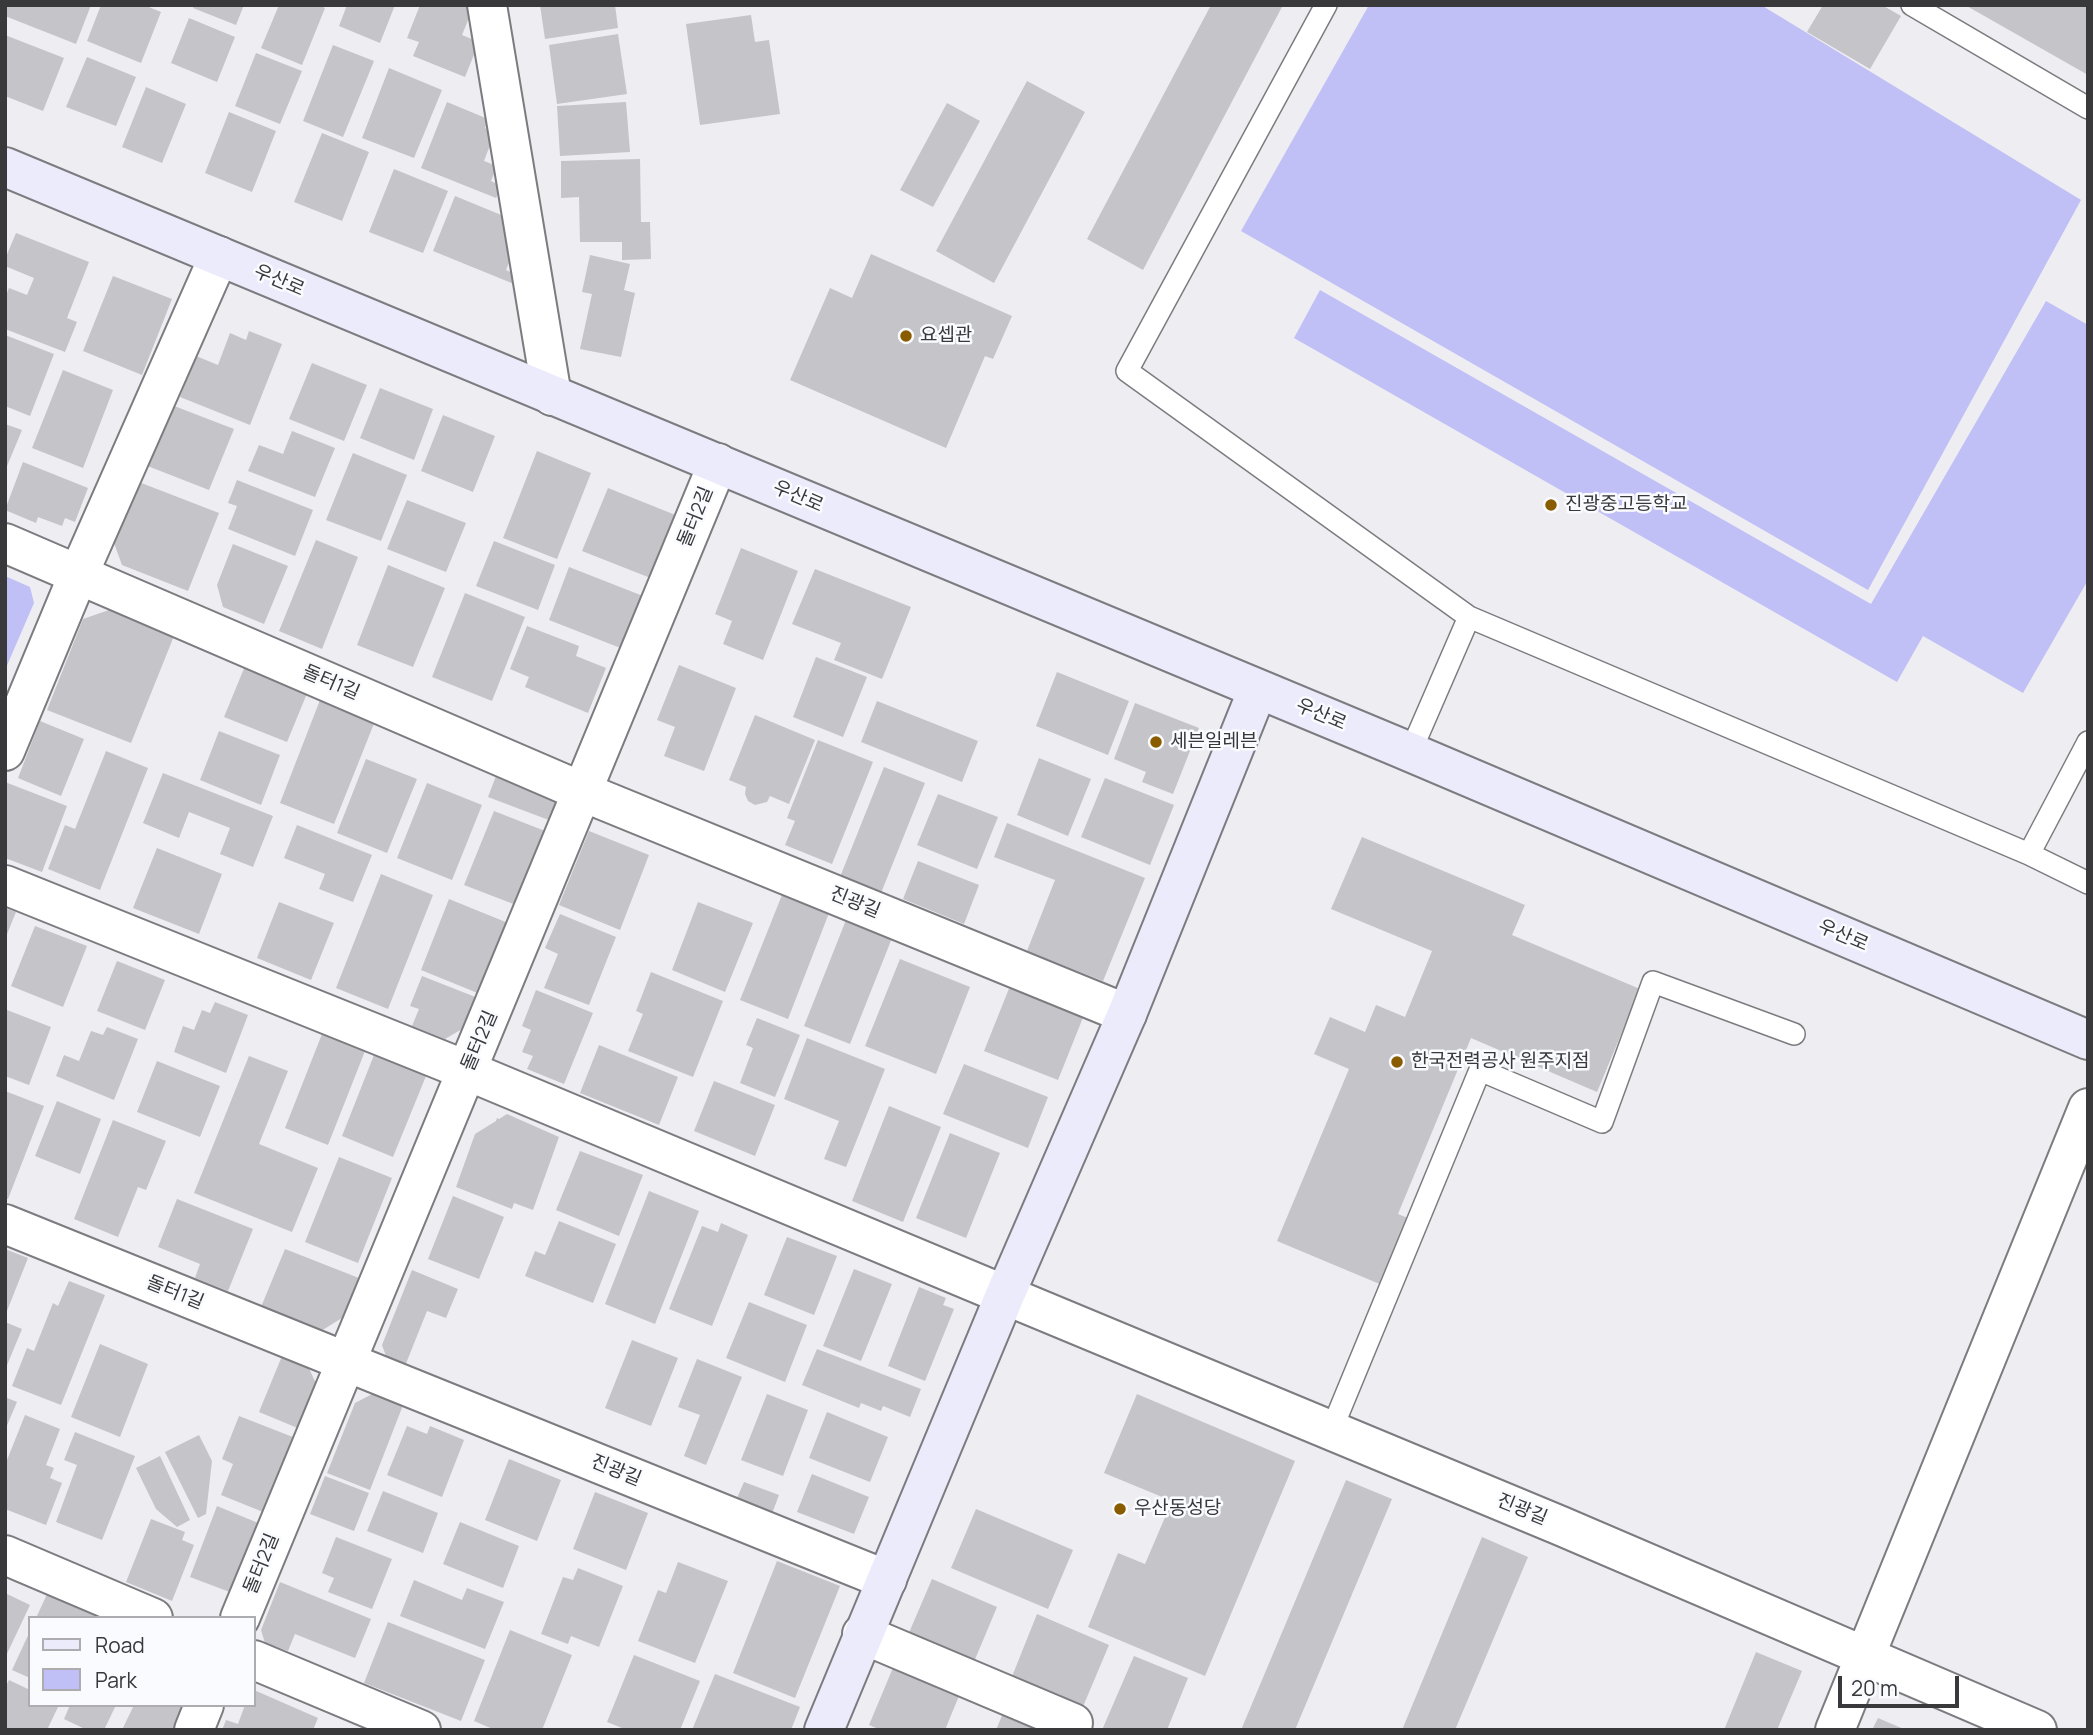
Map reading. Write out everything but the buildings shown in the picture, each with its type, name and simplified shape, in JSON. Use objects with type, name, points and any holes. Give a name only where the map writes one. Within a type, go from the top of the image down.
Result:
[{"type":"street","points":[[487,5],[551,396]]},
{"type":"street","name":"우산로","points":[[5,167],[1258,689],[2088,1040]]},
{"type":"street","points":[[5,751],[79,573],[219,256]]},
{"type":"street","name":"돌터2길","points":[[241,1616],[718,463]]},
{"type":"street","name":"돌터1길","points":[[5,543],[583,792]]},
{"type":"street","points":[[824,1730],[862,1634],[1126,1014],[1258,689]]},
{"type":"street","name":"진광길","points":[[583,792],[1126,1014]]},
{"type":"street","points":[[5,885],[468,1071]]},
{"type":"street","name":"진광길","points":[[468,1071],[1331,1431],[2037,1730]]},
{"type":"street","points":[[1835,1730],[2088,1108]]},
{"type":"street","name":"돌터1길","points":[[5,1224],[345,1362]]},
{"type":"street","name":"진광길","points":[[345,1362],[887,1580]]},
{"type":"street","points":[[5,1555],[148,1616]]},
{"type":"street","points":[[862,1634],[1073,1723]]},
{"type":"street","points":[[256,1661],[421,1730]]},
{"type":"street","points":[[194,1730],[203,1707]]},
{"type":"lane","points":[[1326,5],[1127,371],[1469,617],[2029,854],[2088,883]]},
{"type":"lane","points":[[1912,5],[2088,107]]},
{"type":"lane","points":[[1410,753],[1469,617]]},
{"type":"lane","points":[[2029,854],[2088,742]]},
{"type":"lane","points":[[1331,1431],[1479,1070],[1602,1122],[1653,982],[1794,1034]]},
{"type":"green space","points":[[1369,5],[1761,5],[2081,200],[1868,590],[1241,231]]},
{"type":"green space","points":[[1320,290],[1871,604],[2046,301],[2088,325],[2088,580],[2023,693],[1923,636],[1897,682],[1294,338]]},
{"type":"green space","points":[[5,576],[30,587],[34,603],[5,670]]},
{"type":"place","name":"요셉관","points":[[906,336]]},
{"type":"place","name":"진광중고등학교","points":[[1551,505]]},
{"type":"place","name":"세븐일레븐","points":[[1156,742]]},
{"type":"place","name":"한국전력공사 원주지점","points":[[1397,1062]]},
{"type":"place","name":"우산동성당","points":[[1120,1509]]}]
